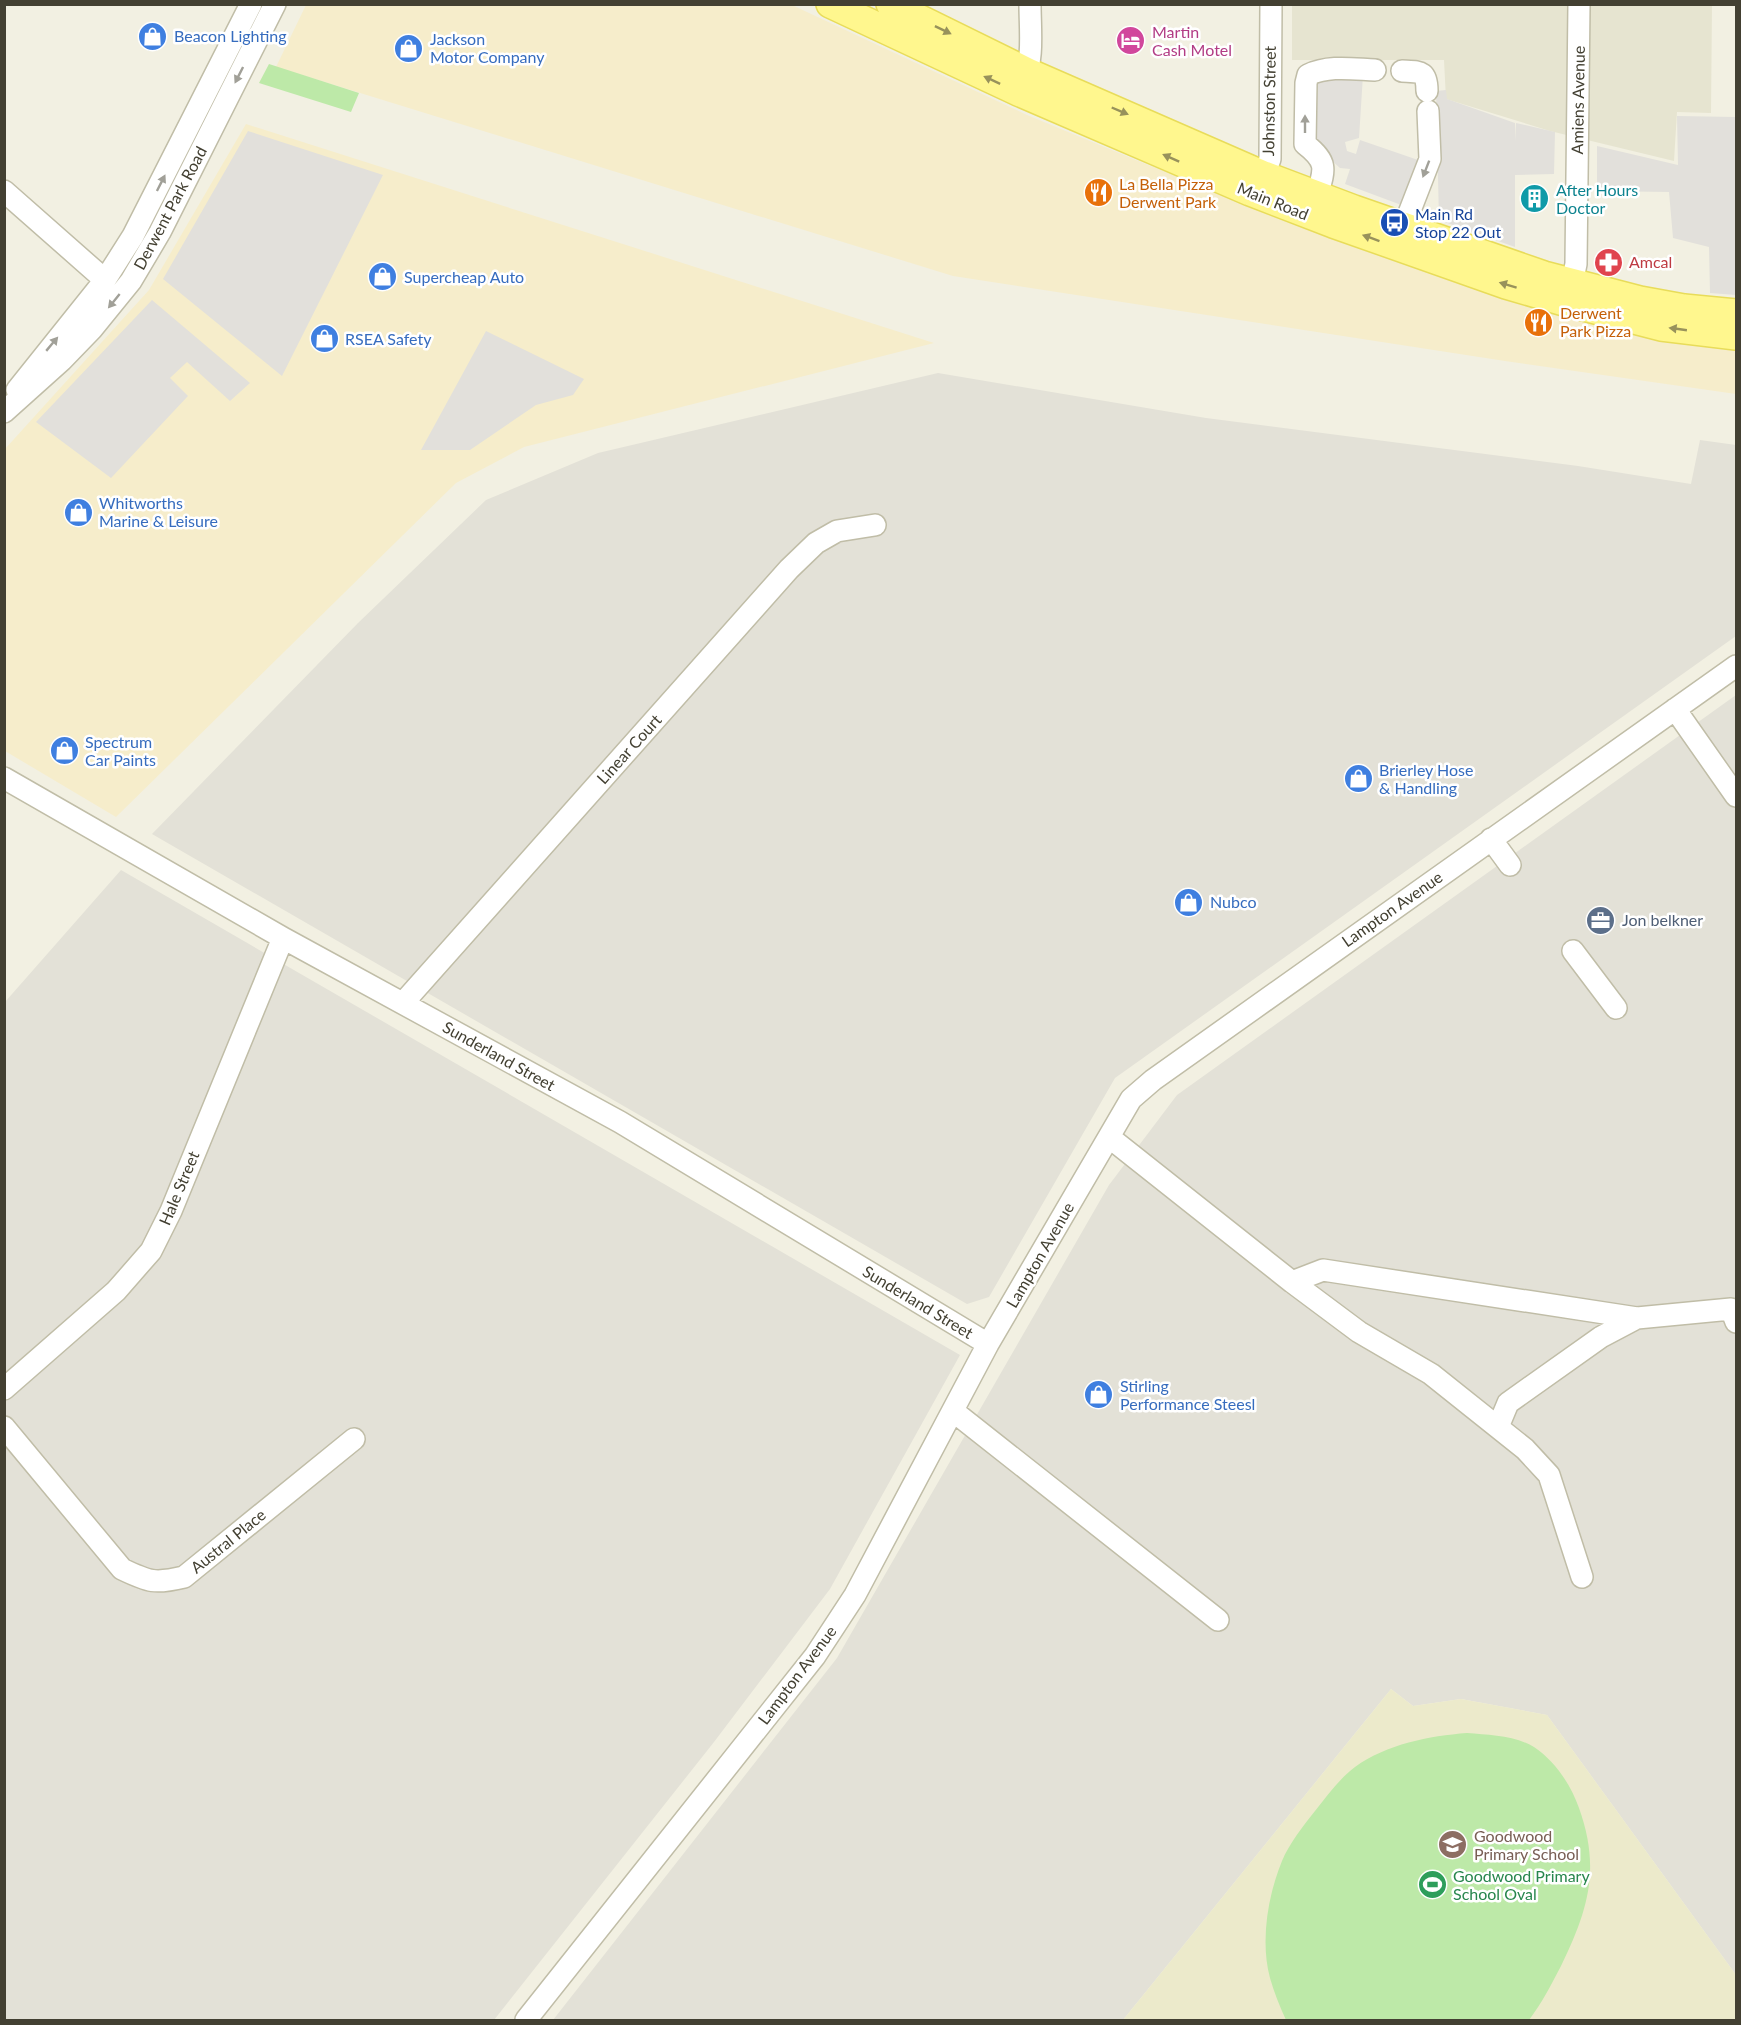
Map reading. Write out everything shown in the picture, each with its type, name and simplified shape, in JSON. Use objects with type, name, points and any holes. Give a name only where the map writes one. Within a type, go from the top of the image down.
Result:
[{"type":"main road","name":"Main Road","points":[[830,4],[1023,82],[1260,185],[1496,282],[1737,314]]},
{"type":"main road","name":"Main Road","points":[[890,4],[1023,82]]},
{"type":"main road","name":"Main Road","points":[[1260,185],[1317,195],[1544,275],[1568,292],[1661,327],[1737,336]]},
{"type":"street","name":"Derwent Park Road","points":[[4,410],[31,370],[105,280],[133,237],[251,4]]},
{"type":"street","name":"Derwent Park Road","points":[[4,410],[62,360],[92,329],[130,281],[160,232],[275,4]]},
{"type":"street","points":[[1023,82],[1030,4]]},
{"type":"street","name":"Johnston Street","points":[[1260,185],[1270,159],[1271,4]]},
{"type":"street","name":"Amiens Avenue","points":[[1568,292],[1576,264],[1579,4]]},
{"type":"street","points":[[1317,195],[1325,169],[1321,159],[1305,144],[1308,75],[1319,69],[1330,68],[1375,70]]},
{"type":"street","points":[[1402,71],[1420,72],[1427,81],[1430,159],[1404,226]]},
{"type":"street","points":[[4,191],[105,280]]},
{"type":"street","name":"Linear Court","points":[[403,1003],[789,569],[816,543],[837,531],[875,525]]},
{"type":"street","name":"Lampton Avenue","points":[[526,2020],[815,1656],[855,1595],[988,1344],[1131,1099],[1153,1080],[1737,666]]},
{"type":"street","points":[[1675,709],[1737,796]]},
{"type":"street","name":"Sunderland Street","points":[[4,778],[283,938],[620,1122],[988,1344]]},
{"type":"street","points":[[1491,839],[1510,865]]},
{"type":"street","name":"Hale Street","points":[[4,1389],[116,1291],[151,1251],[171,1211],[283,938]]},
{"type":"street","points":[[1573,951],[1616,1008]]},
{"type":"street","points":[[1109,1137],[1292,1282],[1359,1332],[1431,1374],[1525,1449],[1549,1475],[1582,1577]]},
{"type":"street","points":[[1292,1282],[1323,1270],[1637,1318],[1731,1310],[1737,1322]]},
{"type":"street","points":[[1497,1427],[1508,1403],[1601,1336],[1637,1318]]},
{"type":"street","points":[[953,1411],[1218,1620]]},
{"type":"street","name":"Austral Place","points":[[4,1427],[122,1569],[143,1580],[161,1583],[184,1577],[354,1439]]},
{"type":"shaded area","points":[[306,5],[792,5],[1027,115],[1148,165],[1485,290],[1549,312],[1736,348],[1736,394],[953,276],[276,67]]},
{"type":"shaded area","points":[[1292,5],[1712,5],[1711,113],[1677,112],[1674,161],[1550,131],[1446,99],[1444,60],[1292,60]]},
{"type":"shaded area","points":[[1363,75],[1359,138],[1345,142],[1347,151],[1356,154],[1360,140],[1421,161],[1404,206],[1345,184],[1350,169],[1340,168],[1311,142],[1310,82]]},
{"type":"shaded area","points":[[1446,90],[1447,99],[1515,123],[1516,141],[1516,123],[1555,132],[1554,174],[1515,175],[1515,247],[1439,220],[1436,91]]},
{"type":"shaded area","points":[[1677,116],[1736,117],[1736,295],[1710,293],[1709,247],[1673,238],[1669,192],[1597,191],[1597,146],[1678,165]]},
{"type":"shaded area","points":[[246,124],[934,343],[524,447],[456,483],[116,817],[5,751],[5,449],[149,290]]},
{"type":"shaded area","points":[[248,131],[383,175],[282,376],[163,279]]},
{"type":"shaded area","points":[[152,300],[250,383],[230,401],[187,362],[170,378],[188,396],[111,478],[36,422]]},
{"type":"shaded area","points":[[486,331],[584,379],[573,395],[536,405],[470,450],[421,450]]},
{"type":"shaded area","points":[[938,373],[1206,418],[1578,466],[1691,484],[1700,440],[1736,445],[1736,636],[1115,1078],[989,1297],[967,1304],[152,834],[358,623],[486,500],[598,453]]},
{"type":"shaded area","points":[[1736,695],[1736,1975],[1547,1715],[1461,1699],[1413,1706],[1391,1689],[1123,2020],[553,2020],[837,1658],[1109,1185],[1177,1095]]},
{"type":"shaded area","points":[[121,870],[960,1355],[830,1589],[714,1742],[494,2020],[5,2020],[5,1002]]},
{"type":"shaded area","name":"Goodwood Primary School Oval","points":[[1391,1689],[1413,1706],[1461,1699],[1547,1715],[1736,1975],[1736,2020],[1123,2020]]},
{"type":"green space","points":[[269,64],[359,93],[351,112],[259,83]]},
{"type":"green space","name":"Goodwood Primary School Oval","points":[[1467,1733],[1518,1740],[1542,1753],[1567,1782],[1576,1799],[1586,1830],[1590,1870],[1584,1907],[1561,1966],[1538,2007],[1529,2020],[1286,2020],[1270,1978],[1266,1934],[1273,1888],[1282,1861],[1292,1842],[1338,1782],[1367,1759],[1409,1742]]},
{"type":"place","name":"Beacon Lighting","points":[[153,36]]},
{"type":"place","name":"Martin Cash Motel","points":[[1131,41]]},
{"type":"place","name":"Jackson Motor Company","points":[[409,48]]},
{"type":"place","name":"La Bella Pizza Derwent Park","points":[[1098,193]]},
{"type":"place","name":"After Hours Doctor","points":[[1535,199]]},
{"type":"place","name":"Main Rd Stop 22 Out","points":[[1394,223]]},
{"type":"place","name":"Amcal","points":[[1608,262]]},
{"type":"place","name":"Supercheap Auto","points":[[383,277]]},
{"type":"place","name":"Derwent Park Pizza","points":[[1539,322]]},
{"type":"place","name":"RSEA Safety","points":[[324,339]]},
{"type":"place","name":"Whitworths Marine & Leisure","points":[[78,512]]},
{"type":"place","name":"Spectrum Car Paints","points":[[64,751]]},
{"type":"place","name":"Brierley Hose & Handling","points":[[1358,779]]},
{"type":"place","name":"Nubco","points":[[1189,902]]},
{"type":"place","name":"Jon belkner","points":[[1601,920]]},
{"type":"place","name":"Stirling Performance Steesl","points":[[1099,1395]]},
{"type":"place","name":"Goodwood Primary School","points":[[1453,1845]]},
{"type":"place","name":"Goodwood Primary School Oval","points":[[1432,1885]]}]
